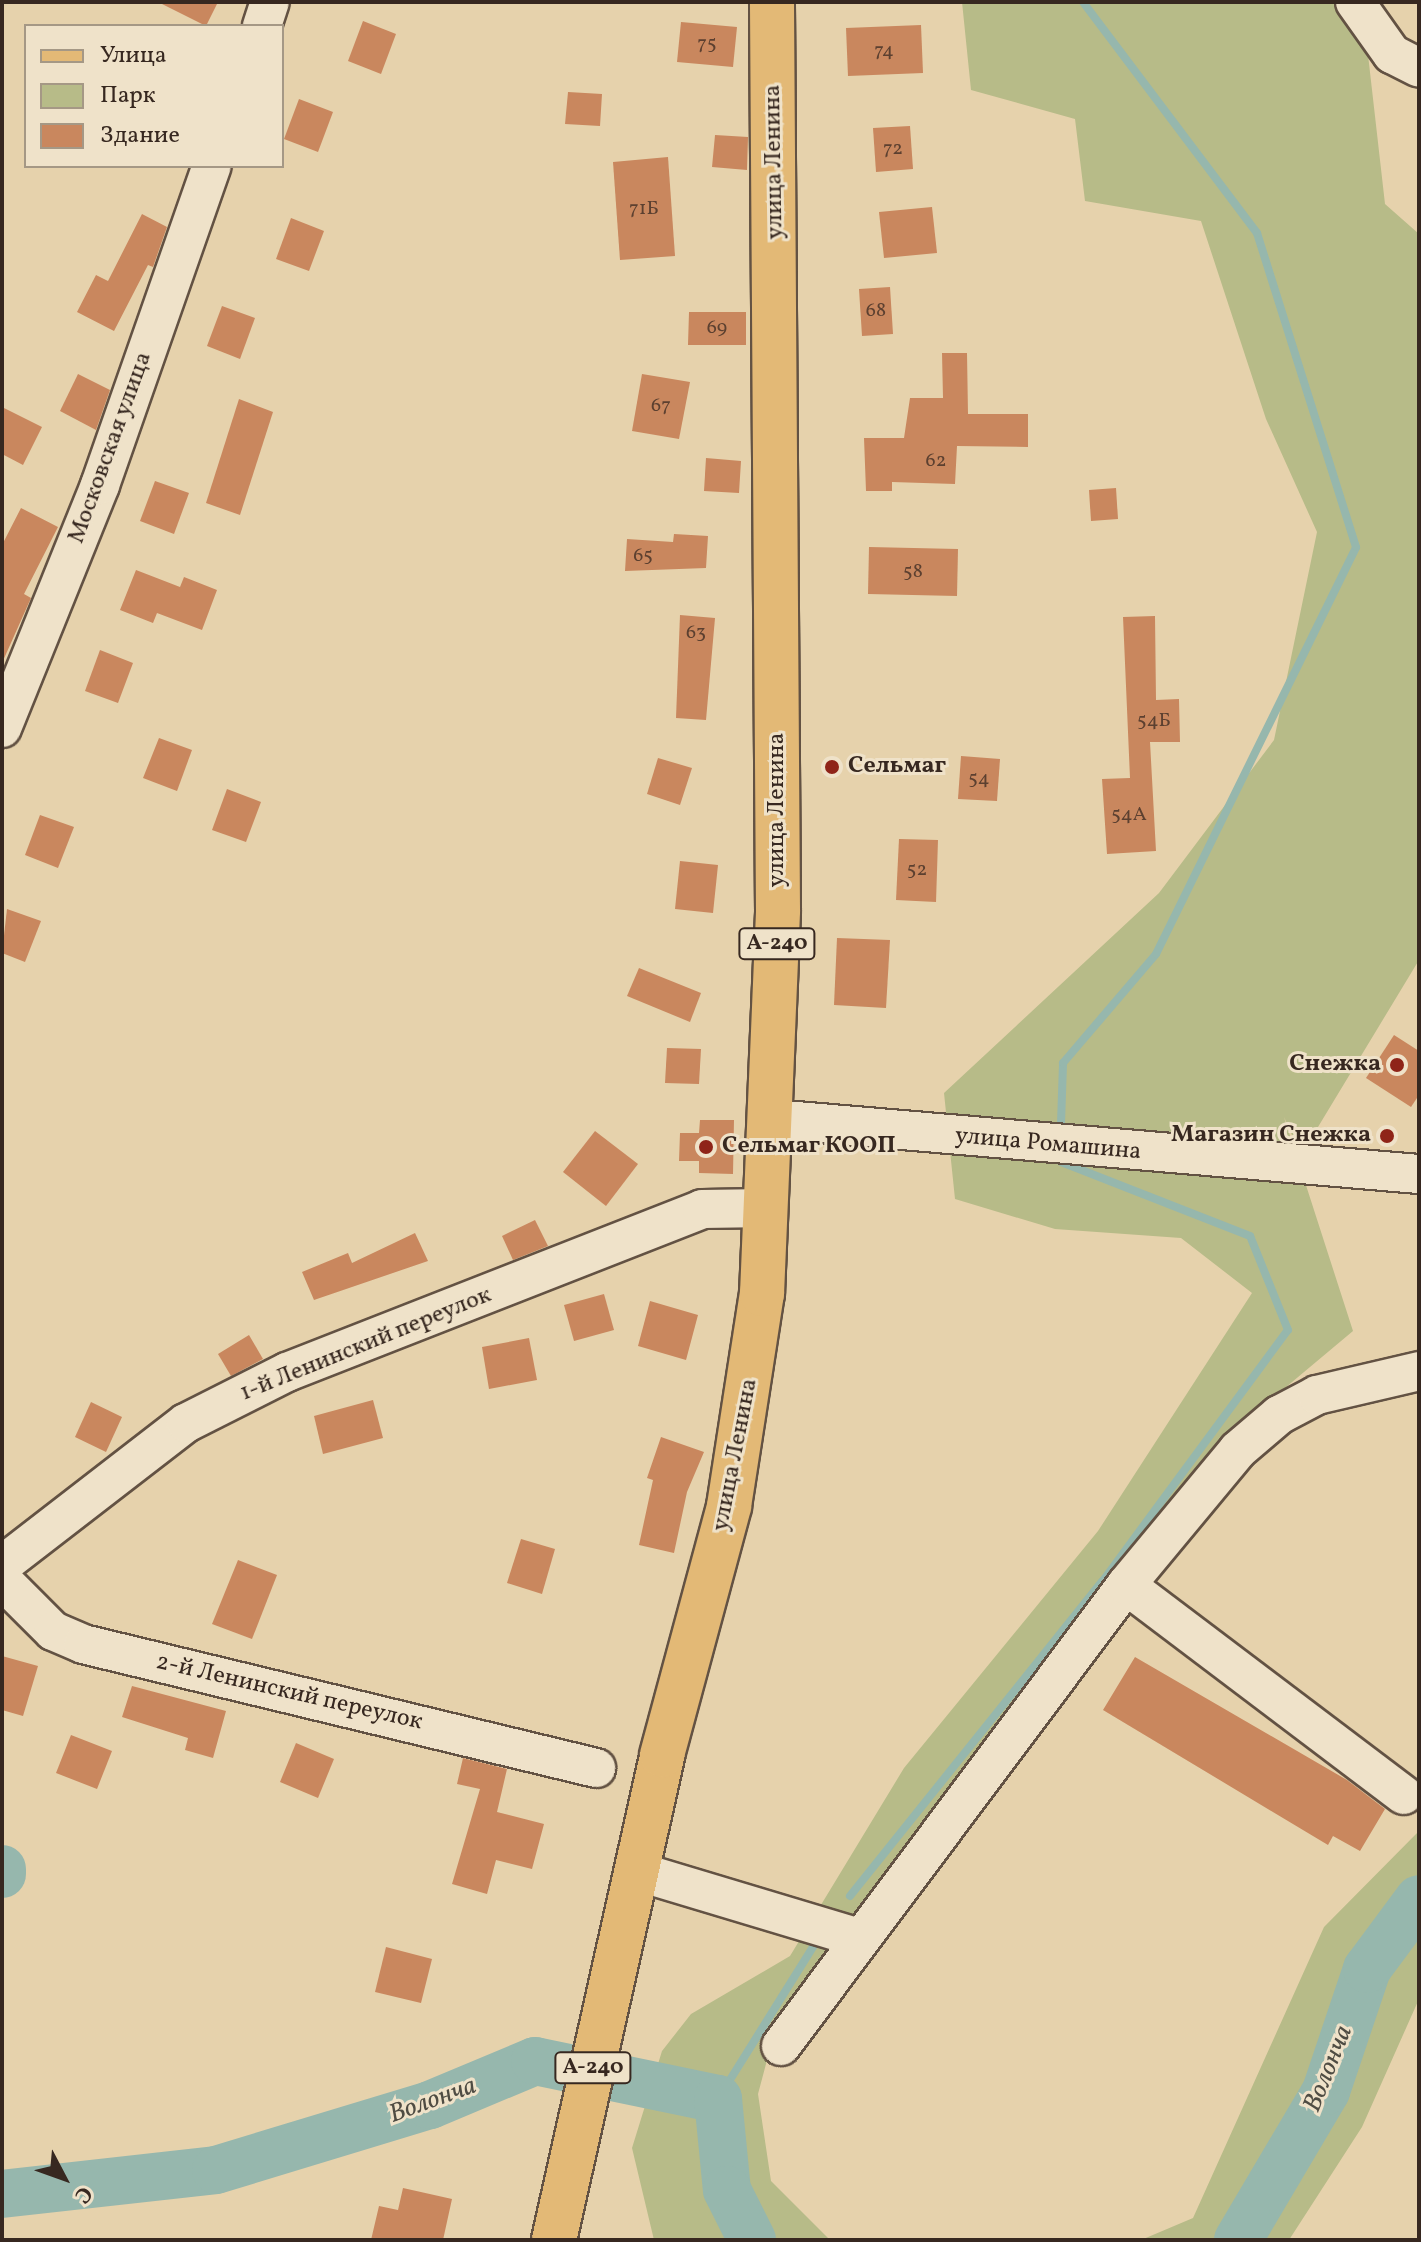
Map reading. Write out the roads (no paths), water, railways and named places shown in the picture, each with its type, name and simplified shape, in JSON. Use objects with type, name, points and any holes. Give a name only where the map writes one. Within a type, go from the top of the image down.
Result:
[{"type":"main road","name":"улица Ленина","points":[[554,2240],[636,1871],[744,1434],[768,1208],[773,1119],[779,694],[772,2]]},
{"type":"street","points":[[263,24],[270,2]]},
{"type":"street","points":[[1355,2],[1392,54],[1419,68]]},
{"type":"street","name":"Московская улица","points":[[2,728],[100,485],[211,168]]},
{"type":"street","name":"улица Ромашина","points":[[773,1119],[1408,1173]]},
{"type":"street","points":[[1408,1173],[1419,1141]]},
{"type":"street","name":"1-й Ленинский переулок","points":[[2,1565],[186,1423],[287,1372],[702,1209],[768,1208]]},
{"type":"street","points":[[781,2046],[1126,1585],[1238,1450],[1279,1415],[1317,1395],[1419,1371]]},
{"type":"street","name":"2-й Ленинский переулок","points":[[2,1580],[53,1631],[83,1644],[596,1768]]},
{"type":"street","points":[[1126,1585],[1404,1795]]},
{"type":"street","points":[[636,1871],[860,1938]]},
{"type":"waterway","points":[[1061,1124],[1063,1063],[1156,954],[1356,547],[1257,233],[1083,2]]},
{"type":"waterway","points":[[850,1896],[1102,1582],[1288,1330],[1250,1236],[1061,1162]]},
{"type":"waterway","name":"Волонча","points":[[2,1869],[2,1874]]},
{"type":"waterway","name":"Волонча","points":[[1238,2240],[1326,2091],[1367,1969],[1419,1899]]},
{"type":"waterway","points":[[718,2099],[820,1936]]},
{"type":"waterway","name":"Волонча","points":[[2,2194],[216,2170],[430,2105],[535,2061],[718,2099],[727,2190],[752,2240]]},
{"type":"place","name":"Сельмаг","points":[[832,767]]},
{"type":"place","name":"Снежка","points":[[1397,1065]]},
{"type":"place","name":"Магазин Снежка","points":[[1387,1136]]},
{"type":"place","name":"Сельмаг КООП","points":[[706,1147]]}]
